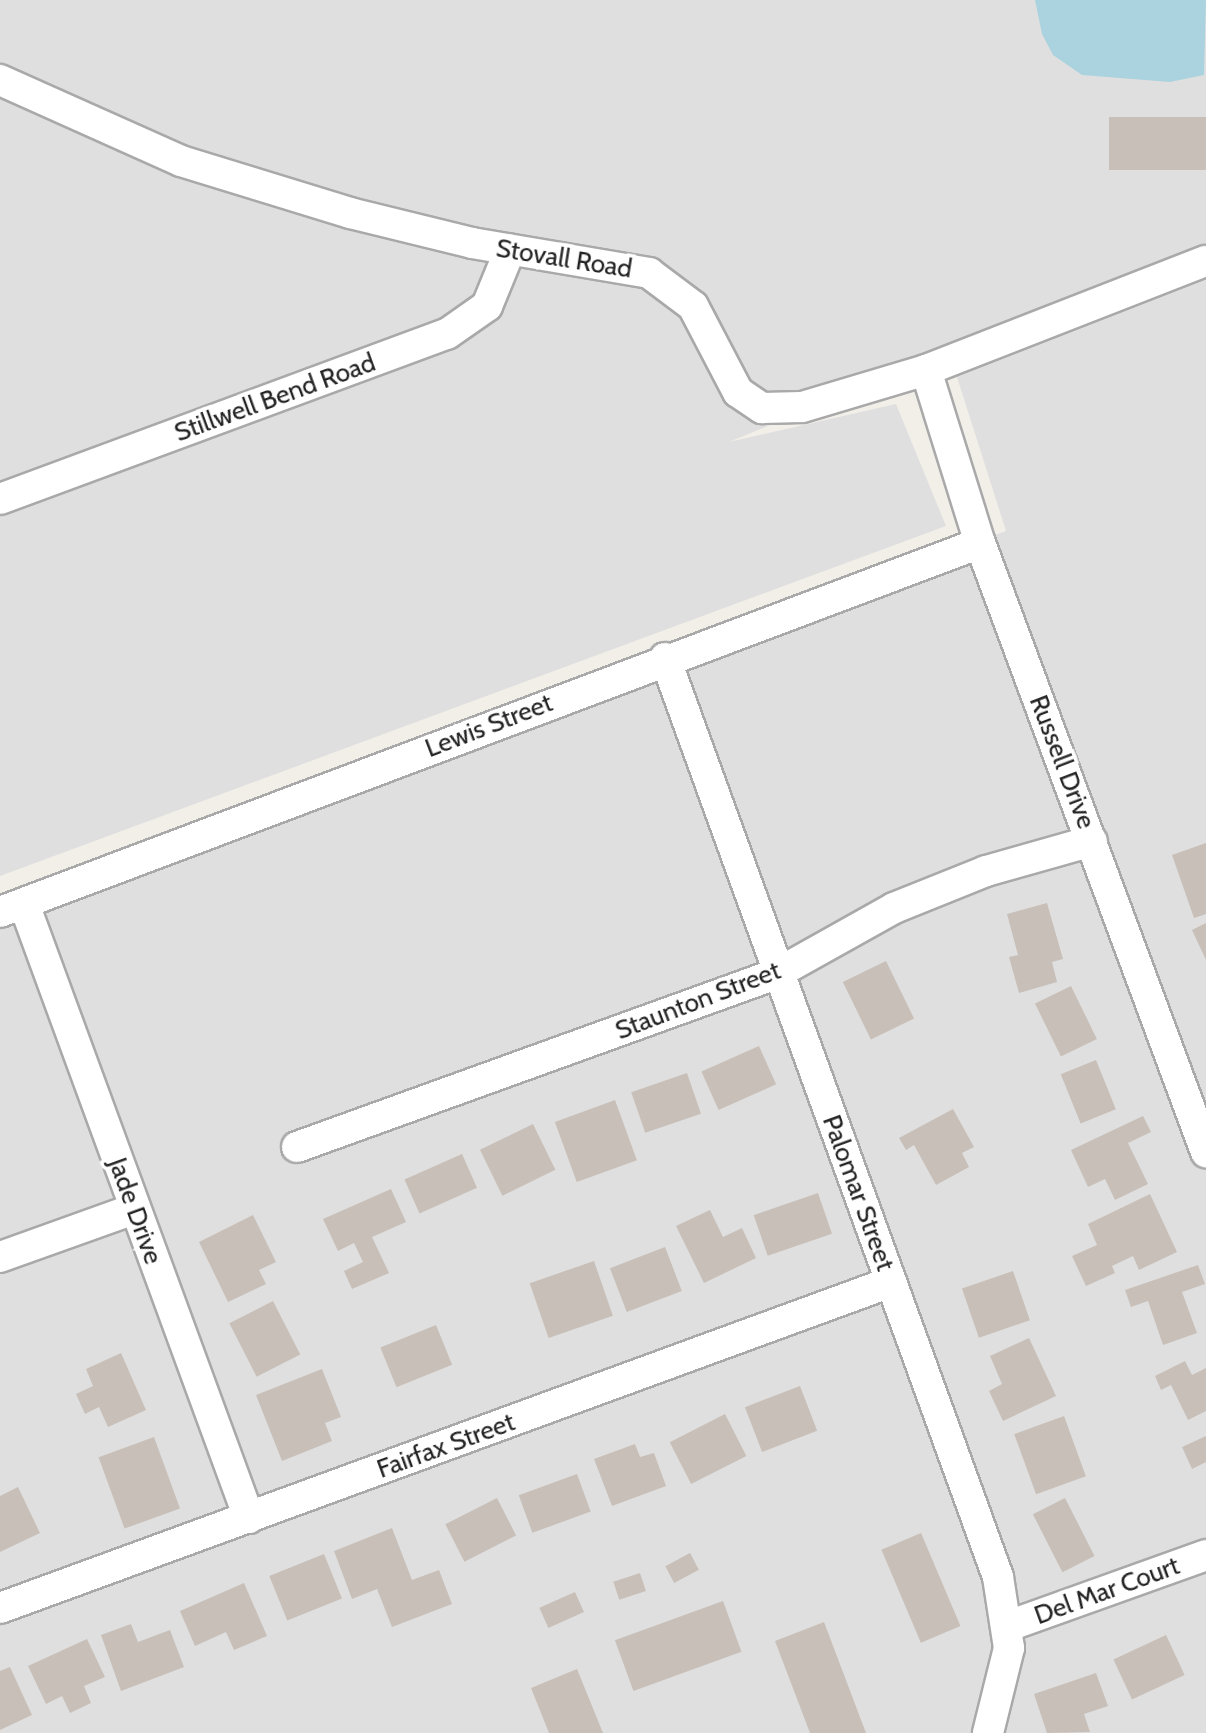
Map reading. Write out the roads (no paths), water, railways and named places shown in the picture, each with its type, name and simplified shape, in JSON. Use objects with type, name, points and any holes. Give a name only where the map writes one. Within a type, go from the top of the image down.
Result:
[{"type":"street","name":"Stovall Road","points":[[0,80],[181,161],[350,213],[510,250],[619,265],[673,287],[693,306],[738,392],[762,408],[802,407],[926,370],[1206,261]]},
{"type":"street","name":"Stillwell Bend Road","points":[[0,499],[447,334],[487,306],[510,250]]},
{"type":"street","name":"Russell Drive","points":[[926,370],[980,543],[1206,1152]]},
{"type":"street","name":"Lewis Street","points":[[12,908],[665,658],[980,543]]},
{"type":"street","name":"Palomar Street","points":[[665,658],[776,974],[998,1577],[1009,1648],[988,1733]]},
{"type":"street","name":"Staunton Street","points":[[297,1147],[776,974],[894,908],[986,871],[1092,841]]},
{"type":"street","name":"Jade Drive","points":[[12,908],[134,1209],[249,1518]]},
{"type":"street","points":[[0,1257],[134,1209]]},
{"type":"street","name":"Fairfax Street","points":[[0,1608],[891,1282]]},
{"type":"street","name":"Del Mar Court","points":[[1008,1626],[1206,1555]]},
{"type":"water","points":[[1035,0],[1206,0],[1204,75],[1170,82],[1082,75],[1053,55],[1042,34]]}]
